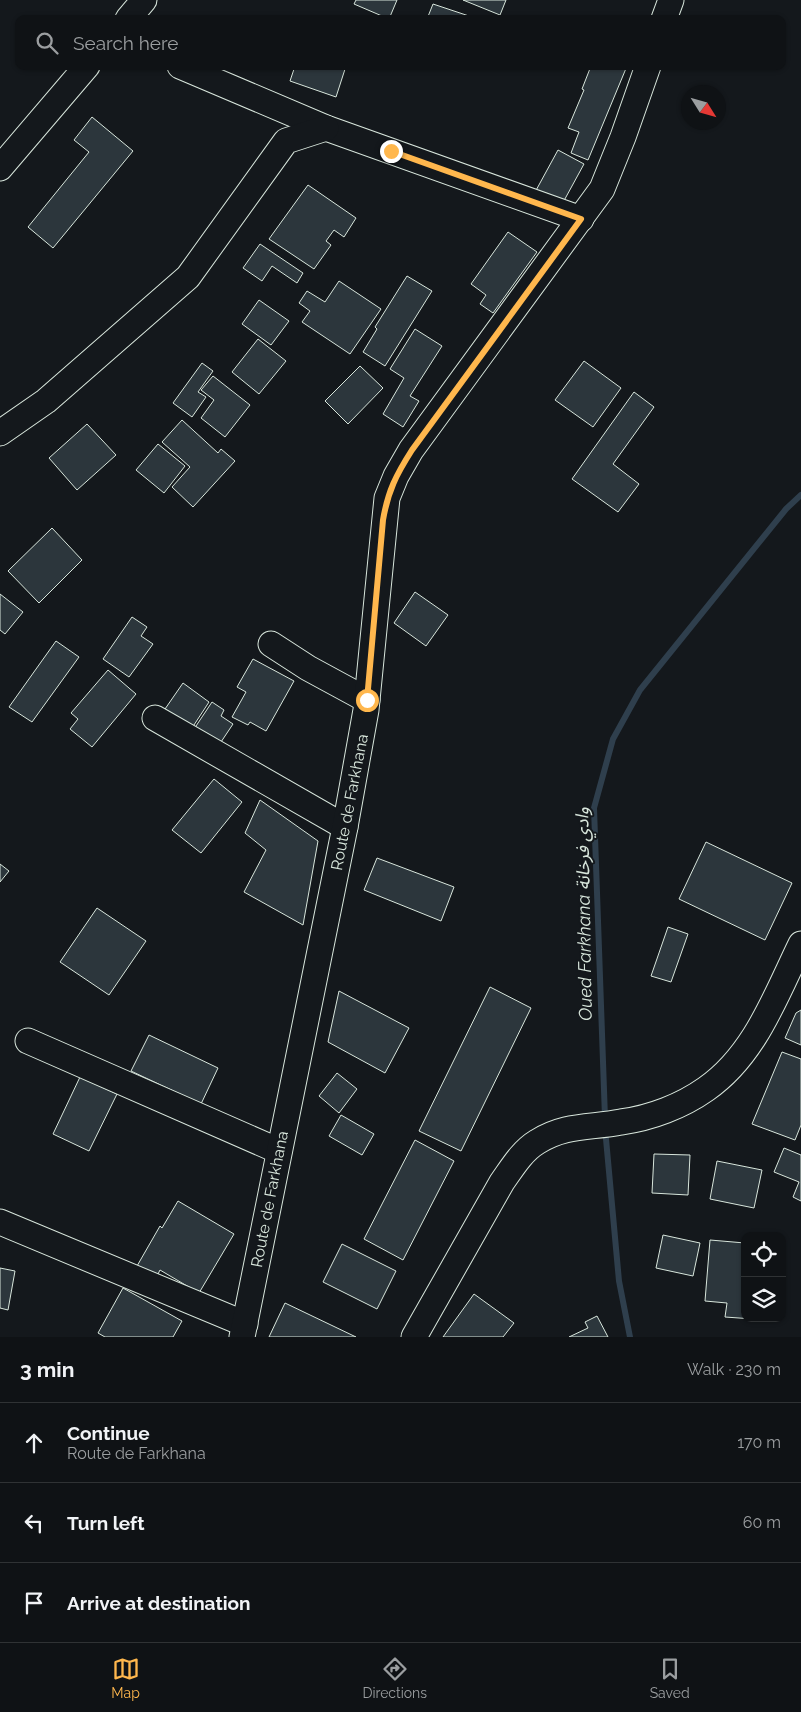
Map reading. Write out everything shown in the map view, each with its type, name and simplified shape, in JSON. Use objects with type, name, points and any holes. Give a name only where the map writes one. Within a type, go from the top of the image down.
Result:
[{"type":"street","points":[[131,15],[144,0]]},
{"type":"street","points":[[665,15],[671,0]]},
{"type":"street","points":[[0,168],[84,70]]},
{"type":"street","points":[[189,70],[326,128],[581,219]]},
{"type":"street","name":"Route de Farkhana","points":[[244,1331],[345,827],[367,700],[386,498],[396,476],[412,450],[602,189],[647,70]]},
{"type":"street","points":[[0,433],[46,402],[188,277],[286,141],[326,128]]},
{"type":"street","points":[[271,644],[308,668],[367,700]]},
{"type":"street","points":[[155,718],[345,827]]},
{"type":"street","points":[[414,1337],[502,1182],[517,1161],[536,1143],[556,1132],[575,1127],[621,1122],[657,1114],[706,1089],[745,1050],[762,1024],[801,944]]},
{"type":"street","points":[[28,1041],[279,1152]]},
{"type":"street","points":[[0,1222],[244,1331]]},
{"type":"building","points":[[356,0],[397,0],[391,15],[380,15],[354,4]]},
{"type":"building","points":[[463,0],[506,0],[500,15]]},
{"type":"building","points":[[433,4],[466,15],[429,15]]},
{"type":"building","points":[[294,70],[345,70],[336,97],[290,81]]},
{"type":"building","points":[[589,70],[625,70],[588,160],[571,153],[579,132],[568,128],[584,90],[582,89]]},
{"type":"building","points":[[92,117],[133,151],[53,248],[28,227],[89,152],[74,140]]},
{"type":"building","points":[[558,150],[584,164],[560,208],[534,194]]},
{"type":"building","points":[[308,185],[356,218],[344,237],[334,230],[326,241],[331,245],[314,269],[269,239]]},
{"type":"building","points":[[508,232],[537,252],[493,313],[480,304],[486,295],[471,284]]},
{"type":"building","points":[[260,244],[303,273],[297,283],[272,266],[262,281],[243,268]]},
{"type":"building","points":[[407,276],[432,291],[385,366],[363,352],[377,329],[375,327]]},
{"type":"building","points":[[339,281],[381,309],[350,354],[302,322],[310,311],[299,303],[307,291],[325,302]]},
{"type":"building","points":[[259,300],[289,321],[271,345],[242,324]]},
{"type":"building","points":[[415,329],[442,346],[410,396],[419,401],[403,427],[383,414],[404,378],[390,369]]},
{"type":"building","points":[[258,339],[286,361],[259,394],[232,372]]},
{"type":"building","points":[[584,361],[621,388],[593,427],[555,400]]},
{"type":"building","points":[[202,363],[213,371],[198,392],[206,397],[192,417],[173,403]]},
{"type":"building","points":[[360,366],[383,388],[348,424],[325,401]]},
{"type":"building","points":[[213,376],[250,405],[225,437],[201,418],[214,400],[201,390]]},
{"type":"building","points":[[634,392],[654,407],[613,464],[639,484],[618,512],[572,479]]},
{"type":"building","points":[[182,420],[218,453],[221,449],[235,461],[193,507],[172,487],[190,467],[162,442]]},
{"type":"building","points":[[87,424],[116,455],[77,490],[49,458]]},
{"type":"building","points":[[158,444],[185,466],[164,493],[136,470]]},
{"type":"building","points":[[52,528],[82,560],[39,603],[8,571]]},
{"type":"building","points":[[415,592],[448,615],[426,646],[394,623]]},
{"type":"building","points":[[0,594],[23,612],[5,634],[0,630]]},
{"type":"building","points":[[132,617],[147,627],[141,636],[153,644],[129,677],[103,659]]},
{"type":"building","points":[[56,641],[79,657],[32,722],[9,707]]},
{"type":"building","points":[[253,659],[294,681],[266,731],[250,722],[248,725],[232,717],[246,692],[237,687]]},
{"type":"building","points":[[108,670],[136,694],[92,747],[70,729],[78,719],[71,713]]},
{"type":"building","points":[[183,683],[209,702],[192,728],[165,709]]},
{"type":"building","points":[[212,702],[224,710],[221,716],[233,724],[219,745],[194,729]]},
{"type":"building","points":[[214,779],[242,802],[201,853],[172,830]]},
{"type":"building","points":[[260,800],[318,841],[303,925],[244,892],[266,850],[245,833]]},
{"type":"building","points":[[706,842],[792,883],[765,940],[679,899]]},
{"type":"building","points":[[377,858],[454,887],[441,921],[364,890]]},
{"type":"building","points":[[0,864],[9,871],[0,882]]},
{"type":"building","points":[[97,908],[146,941],[109,995],[60,962]]},
{"type":"building","points":[[668,927],[688,934],[671,982],[651,976]]},
{"type":"building","points":[[490,987],[531,1008],[461,1151],[419,1131]]},
{"type":"building","points":[[339,991],[409,1028],[385,1073],[328,1042]]},
{"type":"building","points":[[801,1010],[801,1045],[785,1038],[796,1013]]},
{"type":"building","points":[[149,1035],[218,1068],[201,1104],[131,1071]]},
{"type":"building","points":[[782,1052],[801,1059],[801,1125],[795,1140],[752,1124]]},
{"type":"building","points":[[337,1073],[357,1089],[339,1113],[319,1096]]},
{"type":"building","points":[[80,1077],[117,1094],[89,1151],[53,1134]]},
{"type":"building","points":[[341,1115],[374,1134],[362,1155],[329,1136]]},
{"type":"building","points":[[415,1140],[454,1161],[403,1260],[364,1239]]},
{"type":"building","points":[[784,1148],[801,1155],[801,1201],[793,1197],[799,1182],[774,1172]]},
{"type":"building","points":[[654,1154],[690,1155],[688,1195],[652,1193]]},
{"type":"building","points":[[717,1161],[762,1170],[754,1208],[710,1199]]},
{"type":"building","points":[[178,1201],[234,1234],[199,1293],[160,1270],[156,1278],[137,1266],[160,1226],[162,1228]]},
{"type":"building","points":[[663,1235],[700,1243],[693,1276],[656,1268]]},
{"type":"building","points":[[710,1240],[741,1243],[741,1318],[725,1317],[727,1303],[705,1301]]},
{"type":"building","points":[[342,1244],[396,1271],[377,1309],[323,1282]]},
{"type":"building","points":[[0,1268],[15,1271],[8,1310],[0,1308]]},
{"type":"building","points":[[123,1288],[182,1321],[173,1337],[105,1337],[98,1333]]},
{"type":"building","points":[[474,1294],[514,1323],[503,1337],[443,1337]]},
{"type":"building","points":[[285,1303],[356,1337],[269,1337]]},
{"type":"building","points":[[597,1316],[608,1337],[569,1337],[588,1328],[585,1322]]},
{"type":"waterway","name":"Oued Farkhana وادي فرخانة","points":[[605,1118],[594,808],[613,739],[640,690],[786,509],[801,495]]},
{"type":"waterway","name":"Oued Farkhana وادي فرخانة","points":[[605,1128],[619,1281],[630,1337]]},
{"type":"route","points":[[367,700],[386,498],[396,476],[412,450],[581,219],[391,151]]}]
